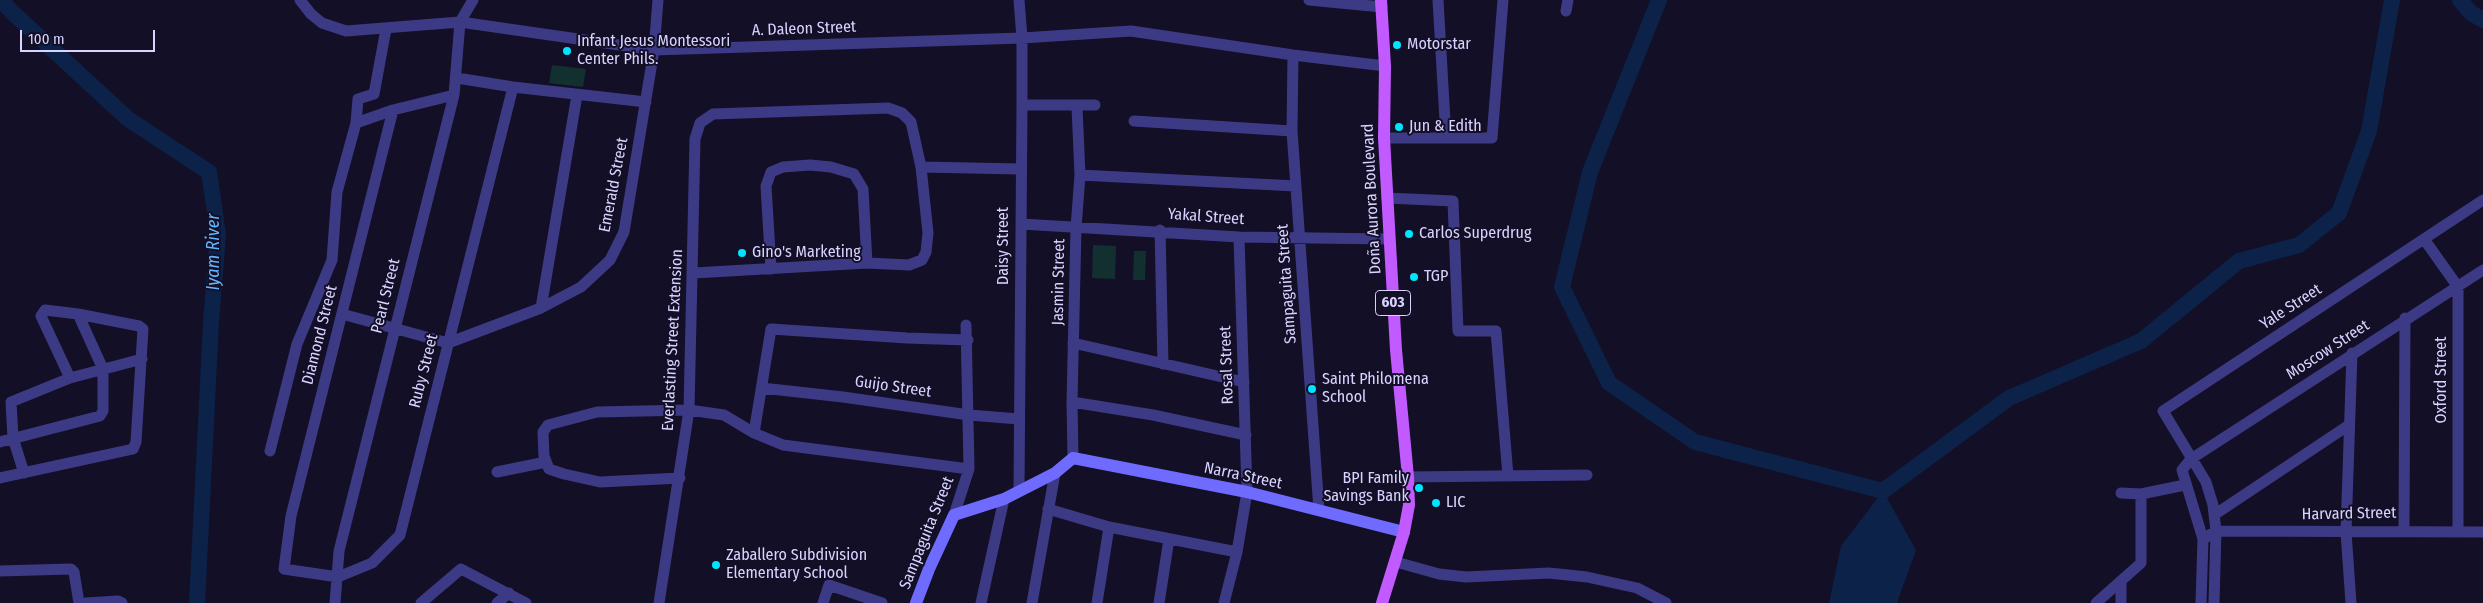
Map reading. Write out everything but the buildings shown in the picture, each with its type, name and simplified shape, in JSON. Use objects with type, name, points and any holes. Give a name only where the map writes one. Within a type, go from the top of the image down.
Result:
[{"type":"main road","name":"Doña Aurora Boulevard","points":[[1382,4],[1385,66],[1384,138],[1389,238],[1396,350],[1408,477],[1408,505],[1404,532],[1382,603]]},
{"type":"street","name":"A. Daleon Street","points":[[300,0],[311,14],[336,29],[346,31],[460,22],[654,50],[1022,38],[1131,31],[1293,56],[1385,66]]},
{"type":"street","name":"Pearl Street","points":[[335,603],[339,551],[454,95],[457,78],[460,22],[472,0]]},
{"type":"street","name":"Emerald Street","points":[[448,344],[542,308],[581,288],[610,260],[624,232],[654,50],[658,0]]},
{"type":"street","name":"Daisy Street","points":[[1019,0],[1022,38],[1019,491]]},
{"type":"street","points":[[1309,0],[1382,4]]},
{"type":"street","points":[[1438,0],[1446,138]]},
{"type":"street","points":[[1384,138],[1492,138],[1503,0]]},
{"type":"street","points":[[270,450],[297,344],[332,260],[337,192],[356,123],[358,99],[374,94],[386,29]]},
{"type":"street","name":"Sampaguita Street","points":[[1293,56],[1292,131],[1319,510]]},
{"type":"street","points":[[457,78],[513,87],[646,102]]},
{"type":"street","name":"Ruby Street","points":[[338,578],[372,564],[400,535],[513,87]]},
{"type":"street","points":[[356,123],[393,110],[454,95]]},
{"type":"street","points":[[542,308],[577,95]]},
{"type":"street","points":[[1022,106],[1077,107],[1095,105]]},
{"type":"street","name":"Jasmin Street","points":[[1073,458],[1072,402],[1076,228],[1080,174],[1077,107]]},
{"type":"street","name":"Everlasting Street Extension","points":[[659,603],[690,410],[695,139],[700,123],[713,114],[888,108],[902,113],[911,122],[921,167]]},
{"type":"street","name":"Diamond Street","points":[[338,578],[284,569],[291,516],[393,110]]},
{"type":"street","points":[[1134,121],[1292,131]]},
{"type":"street","points":[[771,269],[766,186],[771,172],[783,167],[810,165],[831,167],[854,174],[863,189],[867,264]]},
{"type":"street","points":[[694,272],[867,264],[909,265],[922,260],[926,252],[928,233],[921,167],[1020,169]]},
{"type":"street","points":[[1080,174],[1296,186]]},
{"type":"street","points":[[1387,198],[1453,201],[1458,331],[1496,331],[1508,476]]},
{"type":"street","name":"Yale Street","points":[[2191,459],[2163,411],[2483,200]]},
{"type":"street","name":"Yakal Street","points":[[1021,224],[1076,228],[1160,230],[1240,236],[1389,238]]},
{"type":"street","points":[[1160,230],[1163,364]]},
{"type":"street","name":"Rosal Street","points":[[1224,603],[1237,552],[1247,492],[1240,236]]},
{"type":"street","points":[[2424,239],[2458,287]]},
{"type":"street","name":"Moscow Street","points":[[2191,459],[2405,318],[2483,270]]},
{"type":"street","name":"Oxford Street","points":[[2458,287],[2458,531]]},
{"type":"street","points":[[0,478],[133,449],[136,442],[143,328],[78,314],[45,310],[42,312],[41,316],[70,378]]},
{"type":"street","points":[[0,442],[100,416],[102,410],[103,369],[78,314]]},
{"type":"street","points":[[342,314],[448,344]]},
{"type":"street","points":[[2404,530],[2405,318]]},
{"type":"street","name":"Sampaguita Street","points":[[916,603],[928,569],[954,515],[970,469],[968,340],[966,324]]},
{"type":"street","points":[[754,433],[771,329],[968,340]]},
{"type":"street","points":[[1074,343],[1244,382]]},
{"type":"street","points":[[2351,603],[2346,532],[2352,353]]},
{"type":"street","points":[[24,473],[13,438],[11,402],[70,378],[142,358]]},
{"type":"street","name":"Guijo Street","points":[[762,388],[843,397],[969,415],[1019,419]]},
{"type":"street","points":[[1072,402],[1153,414],[1246,435]]},
{"type":"street","points":[[680,478],[600,482],[549,469],[546,462],[543,432],[548,425],[597,412],[690,410],[724,415],[754,433],[783,445],[970,469]]},
{"type":"street","points":[[2214,515],[2350,425]]},
{"type":"street","points":[[954,515],[1004,499],[1054,472],[1073,458]]},
{"type":"street","name":"Narra Street","points":[[1073,458],[1247,492],[1404,532]]},
{"type":"street","points":[[2201,603],[2203,539],[2198,517],[2185,485],[2182,470],[2191,459],[2206,482],[2214,515],[2216,531],[2214,603]]},
{"type":"street","points":[[497,472],[546,462]]},
{"type":"street","points":[[1032,603],[1054,472]]},
{"type":"street","points":[[1408,477],[1587,474]]},
{"type":"street","points":[[2121,493],[2141,494],[2185,485]]},
{"type":"street","points":[[2096,603],[2141,563],[2141,494]]},
{"type":"street","points":[[981,603],[1004,499]]},
{"type":"street","points":[[1048,510],[1110,527],[1237,552]]},
{"type":"street","points":[[1097,603],[1110,527]]},
{"type":"street","name":"Harvard Street","points":[[2216,531],[2346,532],[2404,530],[2483,532]]},
{"type":"street","points":[[2203,539],[2216,531]]},
{"type":"street","points":[[1159,603],[1169,539]]},
{"type":"street","points":[[1396,562],[1439,574],[1466,576],[1549,573],[1587,577],[1637,588],[1666,603]]},
{"type":"street","points":[[0,571],[71,569],[74,572],[79,603]]},
{"type":"street","points":[[422,603],[461,569],[526,603]]},
{"type":"street","points":[[2121,582],[2121,603]]},
{"type":"street","points":[[822,603],[829,584],[882,603]]},
{"type":"street","points":[[497,603],[509,593]]},
{"type":"street","points":[[86,603],[122,603]]},
{"type":"green space","points":[[552,65],[586,69],[583,87],[549,83]]},
{"type":"green space","points":[[1093,245],[1116,246],[1115,279],[1092,278]]},
{"type":"green space","points":[[1134,251],[1146,251],[1145,280],[1133,280]]},
{"type":"water","points":[[1883,491],[1916,550],[1897,603],[1829,603],[1841,546]]},
{"type":"waterway","name":"Iyam River","points":[[1,0],[128,119],[209,172],[218,234],[211,322],[197,603]]},
{"type":"waterway","points":[[1659,0],[1590,172],[1562,287],[1609,383],[1695,442],[1883,491]]},
{"type":"waterway","points":[[1883,491],[2009,398],[2141,341],[2239,261],[2299,245],[2339,213],[2369,131],[2392,0]]},
{"type":"waterway","points":[[2460,0],[2471,13],[2483,20]]},
{"type":"place","name":"Motorstar","points":[[1397,45]]},
{"type":"place","name":"Infant Jesus Montessori Center Phils.","points":[[567,51]]},
{"type":"place","name":"Jun & Edith","points":[[1399,127]]},
{"type":"place","name":"Carlos Superdrug","points":[[1409,234]]},
{"type":"place","name":"Gino's Marketing","points":[[742,253]]},
{"type":"place","name":"TGP","points":[[1414,277]]},
{"type":"place","name":"Saint Philomena School","points":[[1312,389]]},
{"type":"place","name":"BPI Family Savings Bank","points":[[1419,488]]},
{"type":"place","name":"LIC","points":[[1436,503]]},
{"type":"place","name":"Zaballero Subdivision Elementary School","points":[[716,565]]}]
